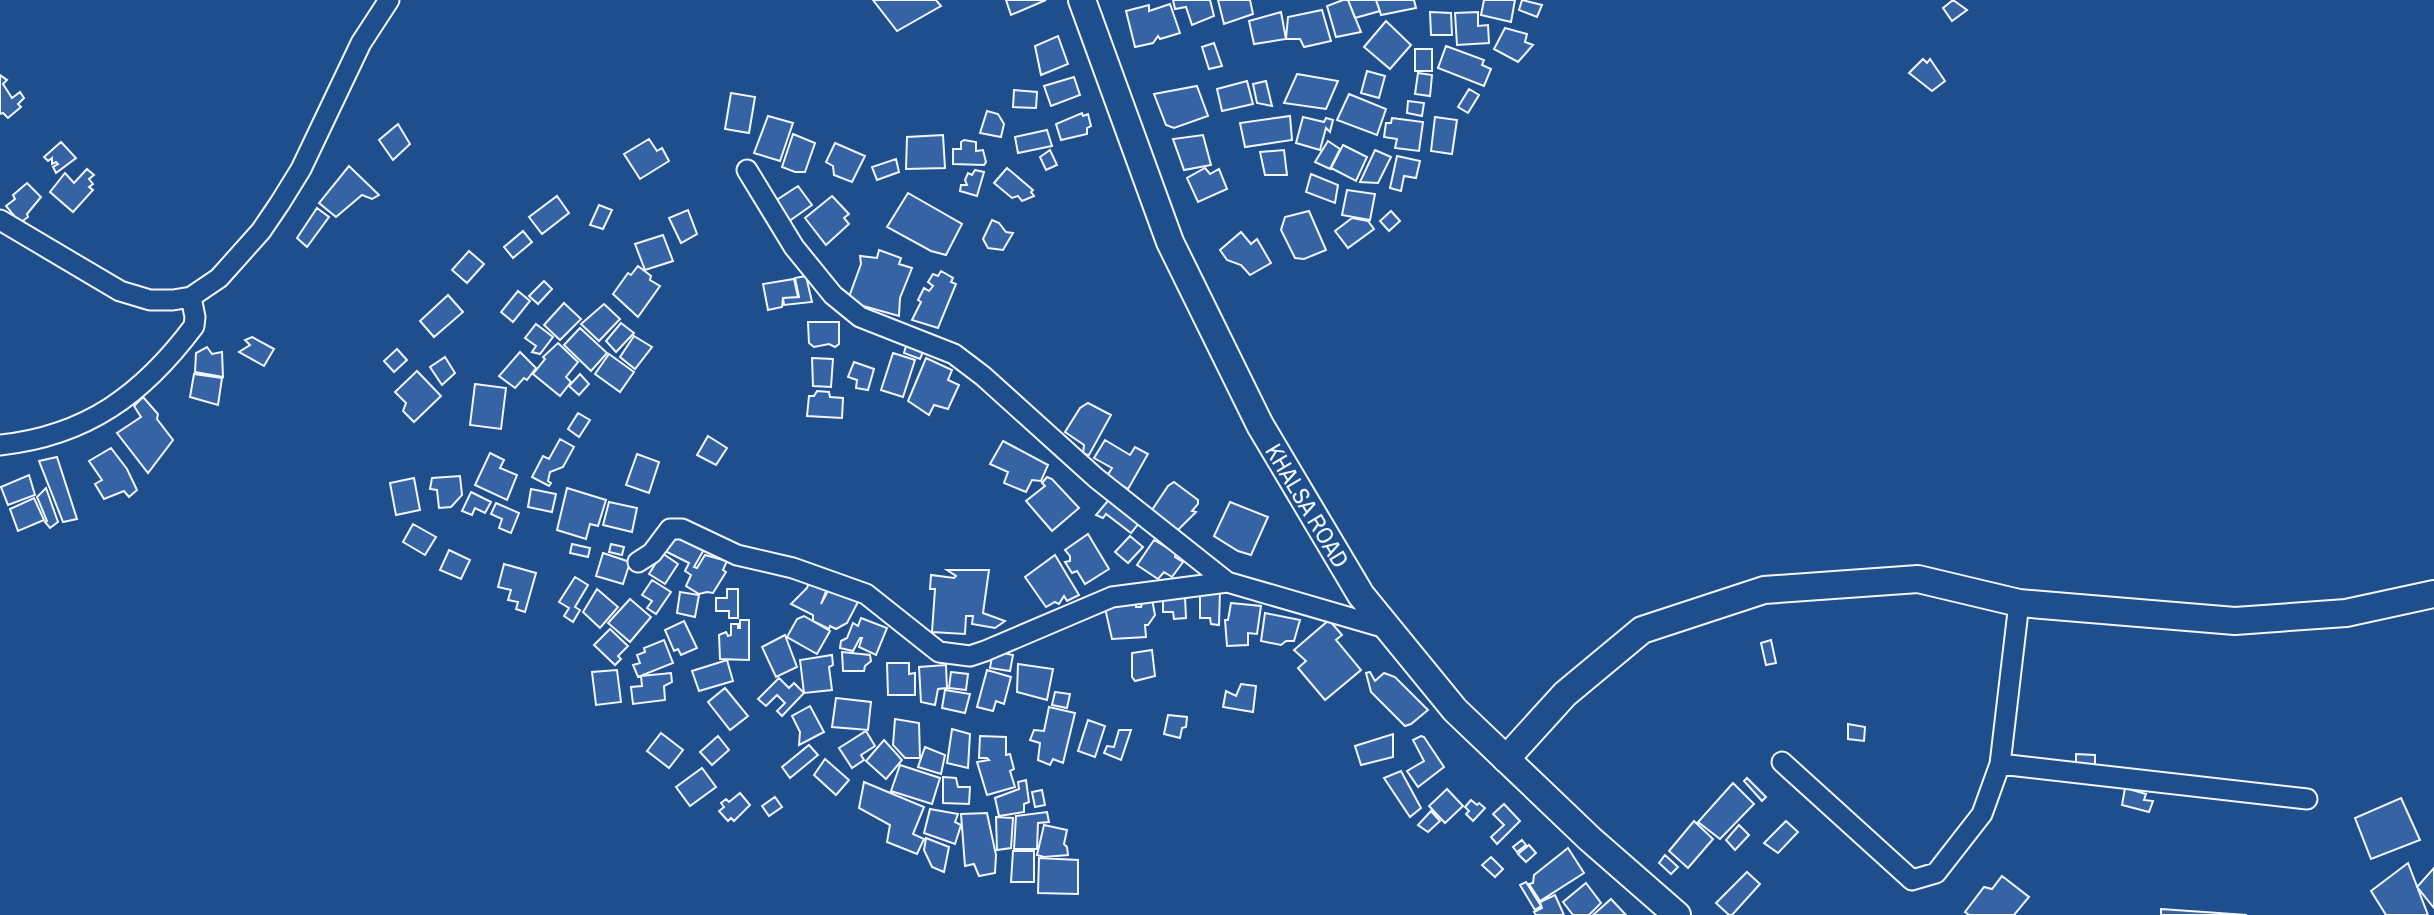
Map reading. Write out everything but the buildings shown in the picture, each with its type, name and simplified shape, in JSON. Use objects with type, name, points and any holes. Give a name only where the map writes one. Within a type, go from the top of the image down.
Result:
[{"type":"main road","name":"KHALSA ROAD","points":[[1082,0],[1170,242],[1260,425],[1361,595],[1455,710],[1590,839],[1676,915]]},
{"type":"main road","points":[[1506,759],[1565,694],[1642,630],[1764,590],[1919,579],[2019,603],[2235,621],[2346,613],[2434,594]]},
{"type":"street","points":[[0,220],[120,291],[150,300],[191,297],[219,278],[261,231],[280,203],[301,169],[361,43],[389,0]]},
{"type":"street","points":[[747,170],[794,247],[833,295],[860,317],[954,354],[983,376],[1096,478],[1227,582],[1389,629]]},
{"type":"street","points":[[0,445],[62,432],[89,422],[124,400],[156,372],[194,326],[191,297]]},
{"type":"street","points":[[638,562],[652,553],[670,529],[682,529],[737,555],[793,568],[866,594],[939,652],[957,656],[985,652],[1112,597],[1227,582]]},
{"type":"street","points":[[1782,762],[1912,880],[1936,873],[1982,814],[2000,764],[2019,603]]},
{"type":"street","points":[[2000,764],[2307,799]]}]
